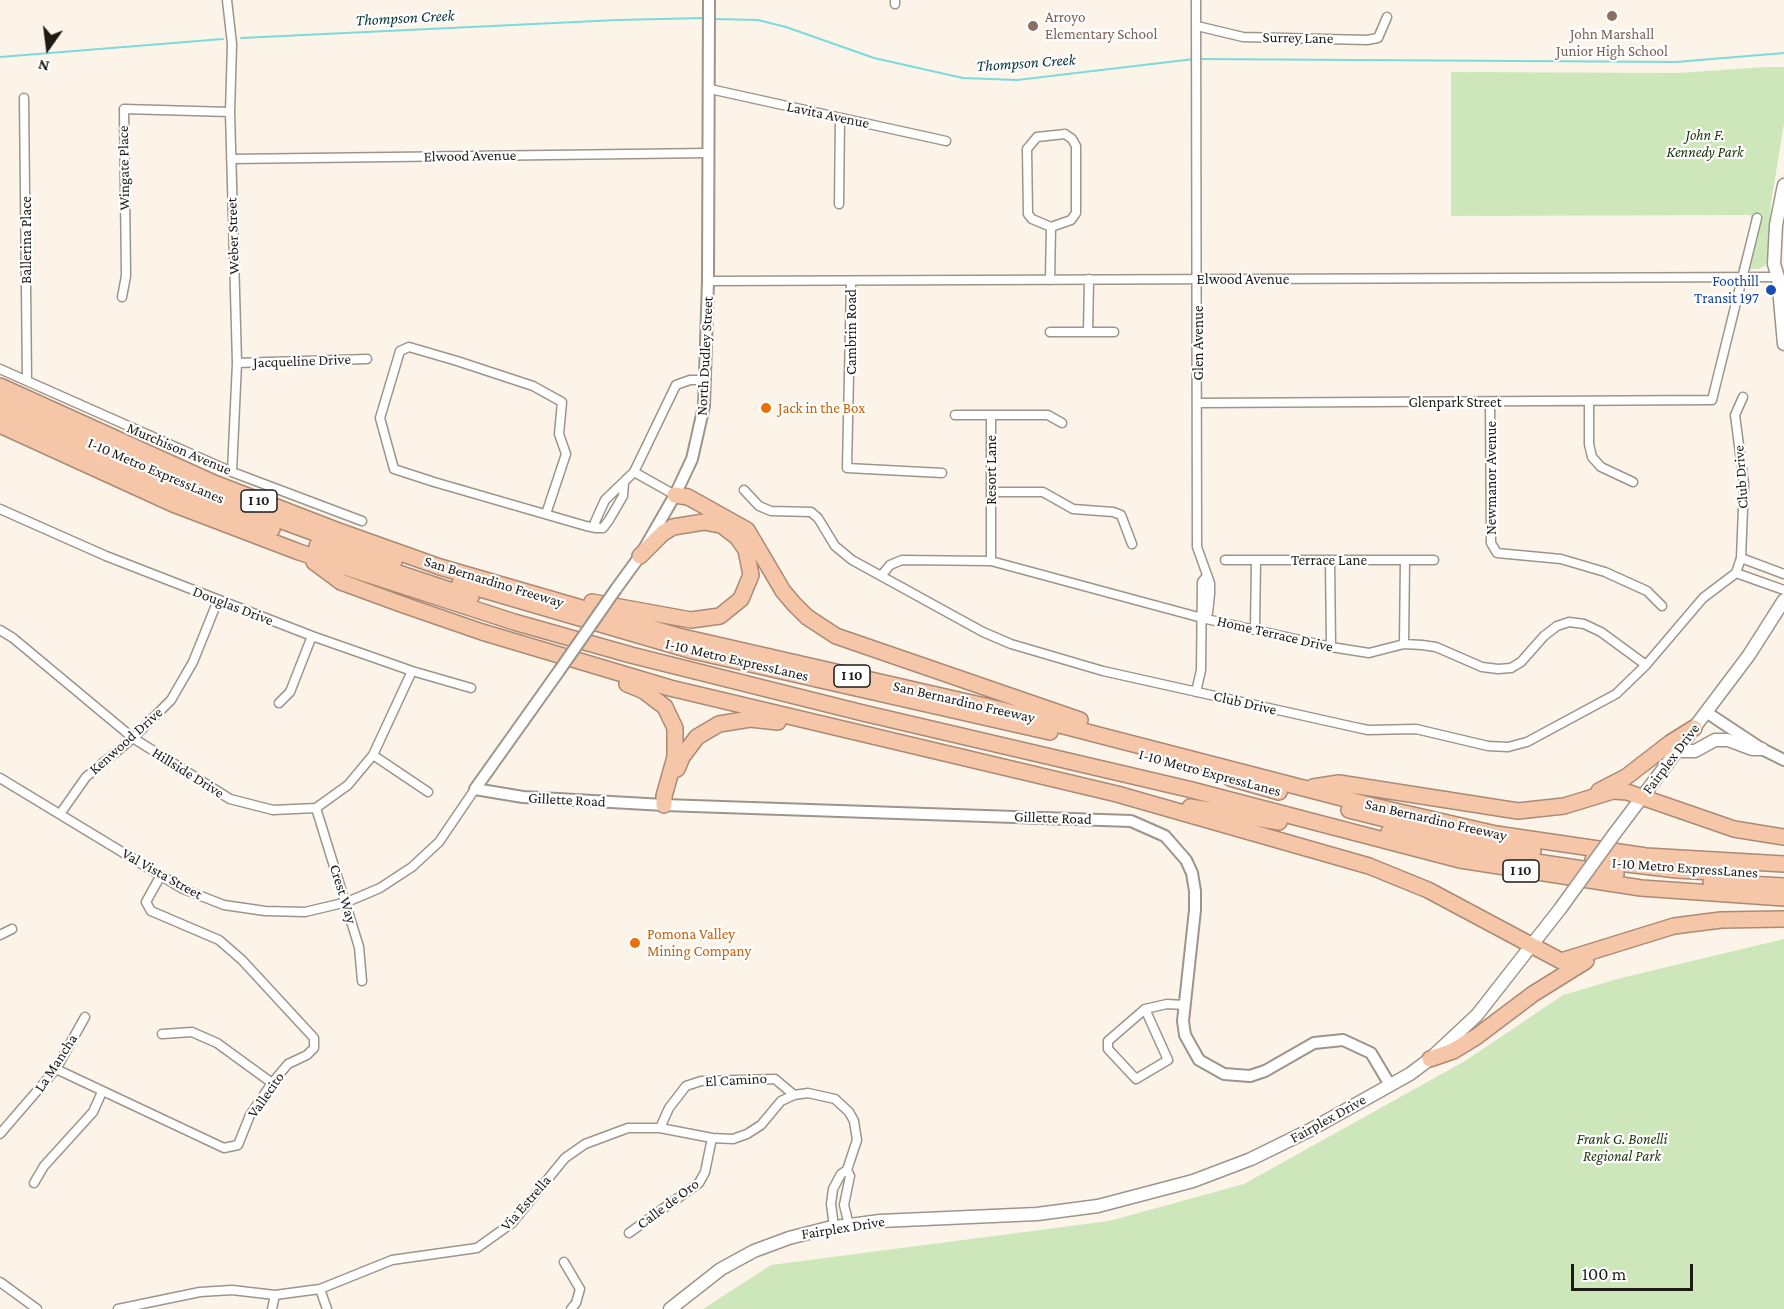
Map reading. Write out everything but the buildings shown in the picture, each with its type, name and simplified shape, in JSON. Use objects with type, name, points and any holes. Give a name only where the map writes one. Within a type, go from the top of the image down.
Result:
[{"type":"highway","name":"San Bernardino Freeway","points":[[0,386],[213,483],[440,567],[678,636],[998,709],[1454,825],[1564,846],[1688,860],[1784,864]]},
{"type":"highway","name":"I-10 Metro ExpressLanes","points":[[0,401],[152,470],[309,532],[485,591],[651,639],[1055,733],[1445,834],[1622,864],[1688,871],[1784,875]]},
{"type":"highway","name":"I-10 Metro ExpressLanes","points":[[0,413],[139,477],[347,557],[561,624],[839,695],[863,713]]},
{"type":"highway","name":"San Bernardino Freeway","points":[[0,425],[173,504],[299,552],[514,622],[632,655],[1263,809],[1460,860],[1576,880],[1651,889],[1784,898]]},
{"type":"highway","points":[[527,592],[692,620],[720,616],[741,599],[751,575],[747,550],[725,526],[683,504],[675,495]]},
{"type":"highway","points":[[675,495],[688,497],[747,530],[789,597],[807,617],[836,636],[1179,754]]},
{"type":"highway","points":[[640,556],[663,533],[673,527],[704,522],[725,526]]},
{"type":"highway","points":[[299,552],[341,582],[482,632],[670,688],[1117,794],[1389,873],[1428,890],[1560,961],[1623,940],[1694,922],[1784,919]]},
{"type":"highway","points":[[551,652],[644,691],[665,707],[675,728],[676,741],[664,805]]},
{"type":"highway","points":[[664,805],[682,757],[698,737],[719,724],[750,719],[844,728]]},
{"type":"highway","points":[[1592,796],[1626,777],[1670,743],[1694,728]]},
{"type":"highway","points":[[1304,788],[1340,783],[1518,811],[1564,806],[1613,791],[1627,792],[1734,829],[1784,837]]},
{"type":"highway","points":[[1117,794],[1380,840]]},
{"type":"highway","name":"I-10 Metro ExpressLanes","points":[[1263,809],[1287,806],[1438,844],[1565,867],[1646,877],[1784,886]]},
{"type":"highway","points":[[1430,1059],[1453,1051],[1476,1037],[1533,994],[1623,940]]},
{"type":"main road","points":[[1784,185],[1776,225],[1774,264],[1781,272],[1784,344]]},
{"type":"main road","name":"Fairplex Drive","points":[[670,1309],[721,1269],[754,1251],[789,1238],[834,1227],[1037,1214],[1098,1206],[1147,1195],[1251,1159],[1310,1130],[1390,1085],[1430,1059],[1477,1015],[1560,909],[1767,630],[1784,600]]},
{"type":"main road","points":[[1676,752],[1695,751],[1715,740],[1728,740],[1752,749],[1762,749]]},
{"type":"street","name":"Weber Street","points":[[227,0],[232,44],[230,112],[237,363],[232,472]]},
{"type":"street","name":"Glen Avenue","points":[[1196,0],[1197,547],[1206,577],[1202,582],[1208,613],[1202,618],[1201,670],[1196,692]]},
{"type":"street","name":"North Dudley Street","points":[[475,789],[640,556],[675,495],[692,459],[700,433],[706,380],[709,6]]},
{"type":"street","name":"Surrey Lane","points":[[1197,26],[1242,37],[1366,40],[1378,38],[1387,17]]},
{"type":"street","name":"Lavita Avenue","points":[[710,89],[946,141]]},
{"type":"street","name":"Ballerina Place","points":[[24,98],[27,381]]},
{"type":"street","name":"Wingate Place","points":[[122,297],[126,276],[124,109],[230,112]]},
{"type":"street","points":[[839,204],[840,118]]},
{"type":"street","points":[[1065,134],[1076,146],[1076,213],[1071,220],[1051,227],[1032,219],[1028,214],[1027,150],[1037,137],[1065,134]]},
{"type":"street","name":"Elwood Avenue","points":[[231,159],[709,153]]},
{"type":"street","points":[[1742,278],[1757,218]]},
{"type":"street","points":[[1050,280],[1051,227]]},
{"type":"street","name":"Elwood Avenue","points":[[708,281],[1742,278],[1781,272]]},
{"type":"street","name":"Glenpark Street","points":[[1198,403],[1712,400],[1742,278]]},
{"type":"street","points":[[1088,332],[1089,279]]},
{"type":"street","name":"Cambrin Road","points":[[850,281],[848,468],[942,473]]},
{"type":"street","points":[[1050,332],[1114,332]]},
{"type":"street","points":[[546,514],[566,454],[559,434],[562,402],[533,386],[468,364],[409,347],[400,351],[380,418],[394,469],[546,514],[596,528],[603,528],[623,496],[624,483]]},
{"type":"street","name":"Jacqueline Drive","points":[[237,363],[367,358]]},
{"type":"street","name":"Murchison Avenue","points":[[0,369],[232,472],[362,521]]},
{"type":"street","points":[[596,528],[595,522],[605,500],[612,490],[624,483],[634,472],[676,385],[690,380],[706,380]]},
{"type":"street","name":"Club Drive","points":[[744,490],[759,506],[771,511],[811,512],[818,518],[842,554],[998,639],[1103,671],[1368,730],[1416,729],[1488,746],[1508,747],[1527,742],[1594,708],[1616,694],[1646,665],[1703,598],[1736,573],[1741,558],[1744,484],[1735,415],[1743,397]]},
{"type":"street","points":[[1589,401],[1588,444],[1592,457],[1601,467],[1633,482]]},
{"type":"street","name":"Newmanor Avenue","points":[[1490,402],[1491,543],[1497,553],[1561,560],[1605,572],[1647,591],[1662,606]]},
{"type":"street","name":"Resort Lane","points":[[954,415],[991,415],[991,561]]},
{"type":"street","points":[[991,415],[1048,415],[1062,423]]},
{"type":"street","points":[[634,472],[675,495]]},
{"type":"street","points":[[991,492],[1043,492],[1073,508],[1113,512],[1121,515],[1132,544]]},
{"type":"street","points":[[605,500],[616,507]]},
{"type":"street","name":"Douglas Drive","points":[[0,509],[106,556],[312,636],[412,671],[471,688]]},
{"type":"street","points":[[1741,558],[1784,574]]},
{"type":"street","name":"Home Terrace Drive","points":[[881,576],[891,566],[902,560],[991,561],[1202,618],[1330,647],[1369,653],[1404,644],[1436,648],[1482,667],[1504,669],[1521,662],[1544,636],[1557,626],[1569,622],[1584,624],[1601,632],[1646,665]]},
{"type":"street","name":"Terrace Lane","points":[[1225,560],[1434,560]]},
{"type":"street","points":[[1256,560],[1256,630]]},
{"type":"street","points":[[1330,560],[1330,647]]},
{"type":"street","points":[[1404,644],[1405,560]]},
{"type":"street","points":[[1736,573],[1784,590]]},
{"type":"street","name":"Kenwood Drive","points":[[60,814],[86,777],[133,738],[171,700],[193,662],[218,600]]},
{"type":"street","name":"Hillside Drive","points":[[0,630],[13,638],[133,738],[230,800],[273,810],[316,808]]},
{"type":"street","points":[[279,703],[290,692],[312,636]]},
{"type":"street","points":[[316,808],[348,785],[373,755],[412,671]]},
{"type":"street","points":[[1706,712],[1762,749],[1784,760]]},
{"type":"street","points":[[373,755],[428,792]]},
{"type":"street","name":"Val Vista Street","points":[[0,778],[183,889],[224,906],[305,912],[347,902],[380,888],[412,867],[440,842],[475,789]]},
{"type":"street","name":"Gillette Road","points":[[475,789],[523,797],[664,805],[1112,819],[1150,827],[1177,847],[1186,860],[1196,891],[1184,1005],[1185,1035],[1191,1049],[1205,1064],[1224,1074],[1250,1076],[1265,1071],[1314,1042],[1334,1039],[1357,1045],[1371,1053],[1390,1085]]},
{"type":"street","name":"Crest Way","points":[[316,808],[359,946],[362,981]]},
{"type":"street","name":"Vallecito","points":[[56,1070],[224,1148],[238,1145],[250,1115],[288,1064],[307,1055],[314,1048],[314,1038],[242,960],[219,940],[151,911],[146,902],[161,875]]},
{"type":"street","points":[[0,935],[12,929]]},
{"type":"street","points":[[1144,1009],[1168,1060],[1136,1079],[1108,1049],[1108,1041],[1144,1009],[1160,1005],[1184,1005]]},
{"type":"street","name":"La Mancha","points":[[0,1134],[56,1070],[85,1017]]},
{"type":"street","points":[[162,1034],[192,1032],[217,1043],[272,1083]]},
{"type":"street","name":"El Camino","points":[[660,1128],[669,1108],[686,1086],[701,1081],[775,1078],[794,1095]]},
{"type":"street","points":[[34,1183],[44,1166],[93,1112],[102,1092]]},
{"type":"street","points":[[794,1095],[808,1093],[827,1096],[849,1112],[856,1129],[857,1140],[847,1170],[836,1181],[832,1192],[834,1227]]},
{"type":"street","name":"Via Estrella","points":[[118,1309],[200,1292],[232,1290],[275,1295],[320,1289],[392,1260],[477,1248],[512,1223],[566,1158],[585,1144],[628,1128],[660,1128],[712,1138],[733,1139],[761,1125],[781,1101],[794,1095]]},
{"type":"street","name":"Calle de Oro","points":[[629,1233],[699,1183],[705,1172],[712,1138]]},
{"type":"street","points":[[847,1170],[850,1176],[845,1194],[849,1225]]},
{"type":"street","points":[[832,1192],[845,1194]]},
{"type":"street","points":[[564,1262],[580,1289],[576,1303],[571,1309]]},
{"type":"street","points":[[0,1281],[37,1309]]},
{"type":"street","points":[[320,1289],[327,1309]]},
{"type":"street","points":[[272,1309],[275,1295]]},
{"type":"green space","name":"John F. Kennedy Park","points":[[1784,67],[1784,123],[1771,203],[1765,266],[1758,269],[1738,269],[1752,221],[1750,215],[1451,216],[1451,72],[1678,73]]},
{"type":"green space","name":"Frank G. Bonelli Regional Park","points":[[1784,939],[1784,1309],[703,1309],[771,1265],[1109,1221],[1244,1184],[1465,1061],[1563,995],[1621,978]]},
{"type":"waterway","name":"Thompson Creek","points":[[241,38],[705,18]]},
{"type":"waterway","name":"Thompson Creek","points":[[714,19],[758,20],[786,27],[874,58],[963,78],[1017,80],[1194,59]]},
{"type":"waterway","name":"Thompson Creek","points":[[0,57],[223,39]]},
{"type":"waterway","name":"Thompson Creek","points":[[1199,59],[1676,62],[1784,53]]},
{"type":"place","name":"John Marshall Junior High School","points":[[1612,16]]},
{"type":"place","name":"Arroyo Elementary School","points":[[1033,26]]},
{"type":"place","name":"Foothill Transit 197","points":[[1771,290]]},
{"type":"place","name":"Jack in the Box","points":[[766,408]]},
{"type":"place","name":"Pomona Valley Mining Company","points":[[635,943]]}]
